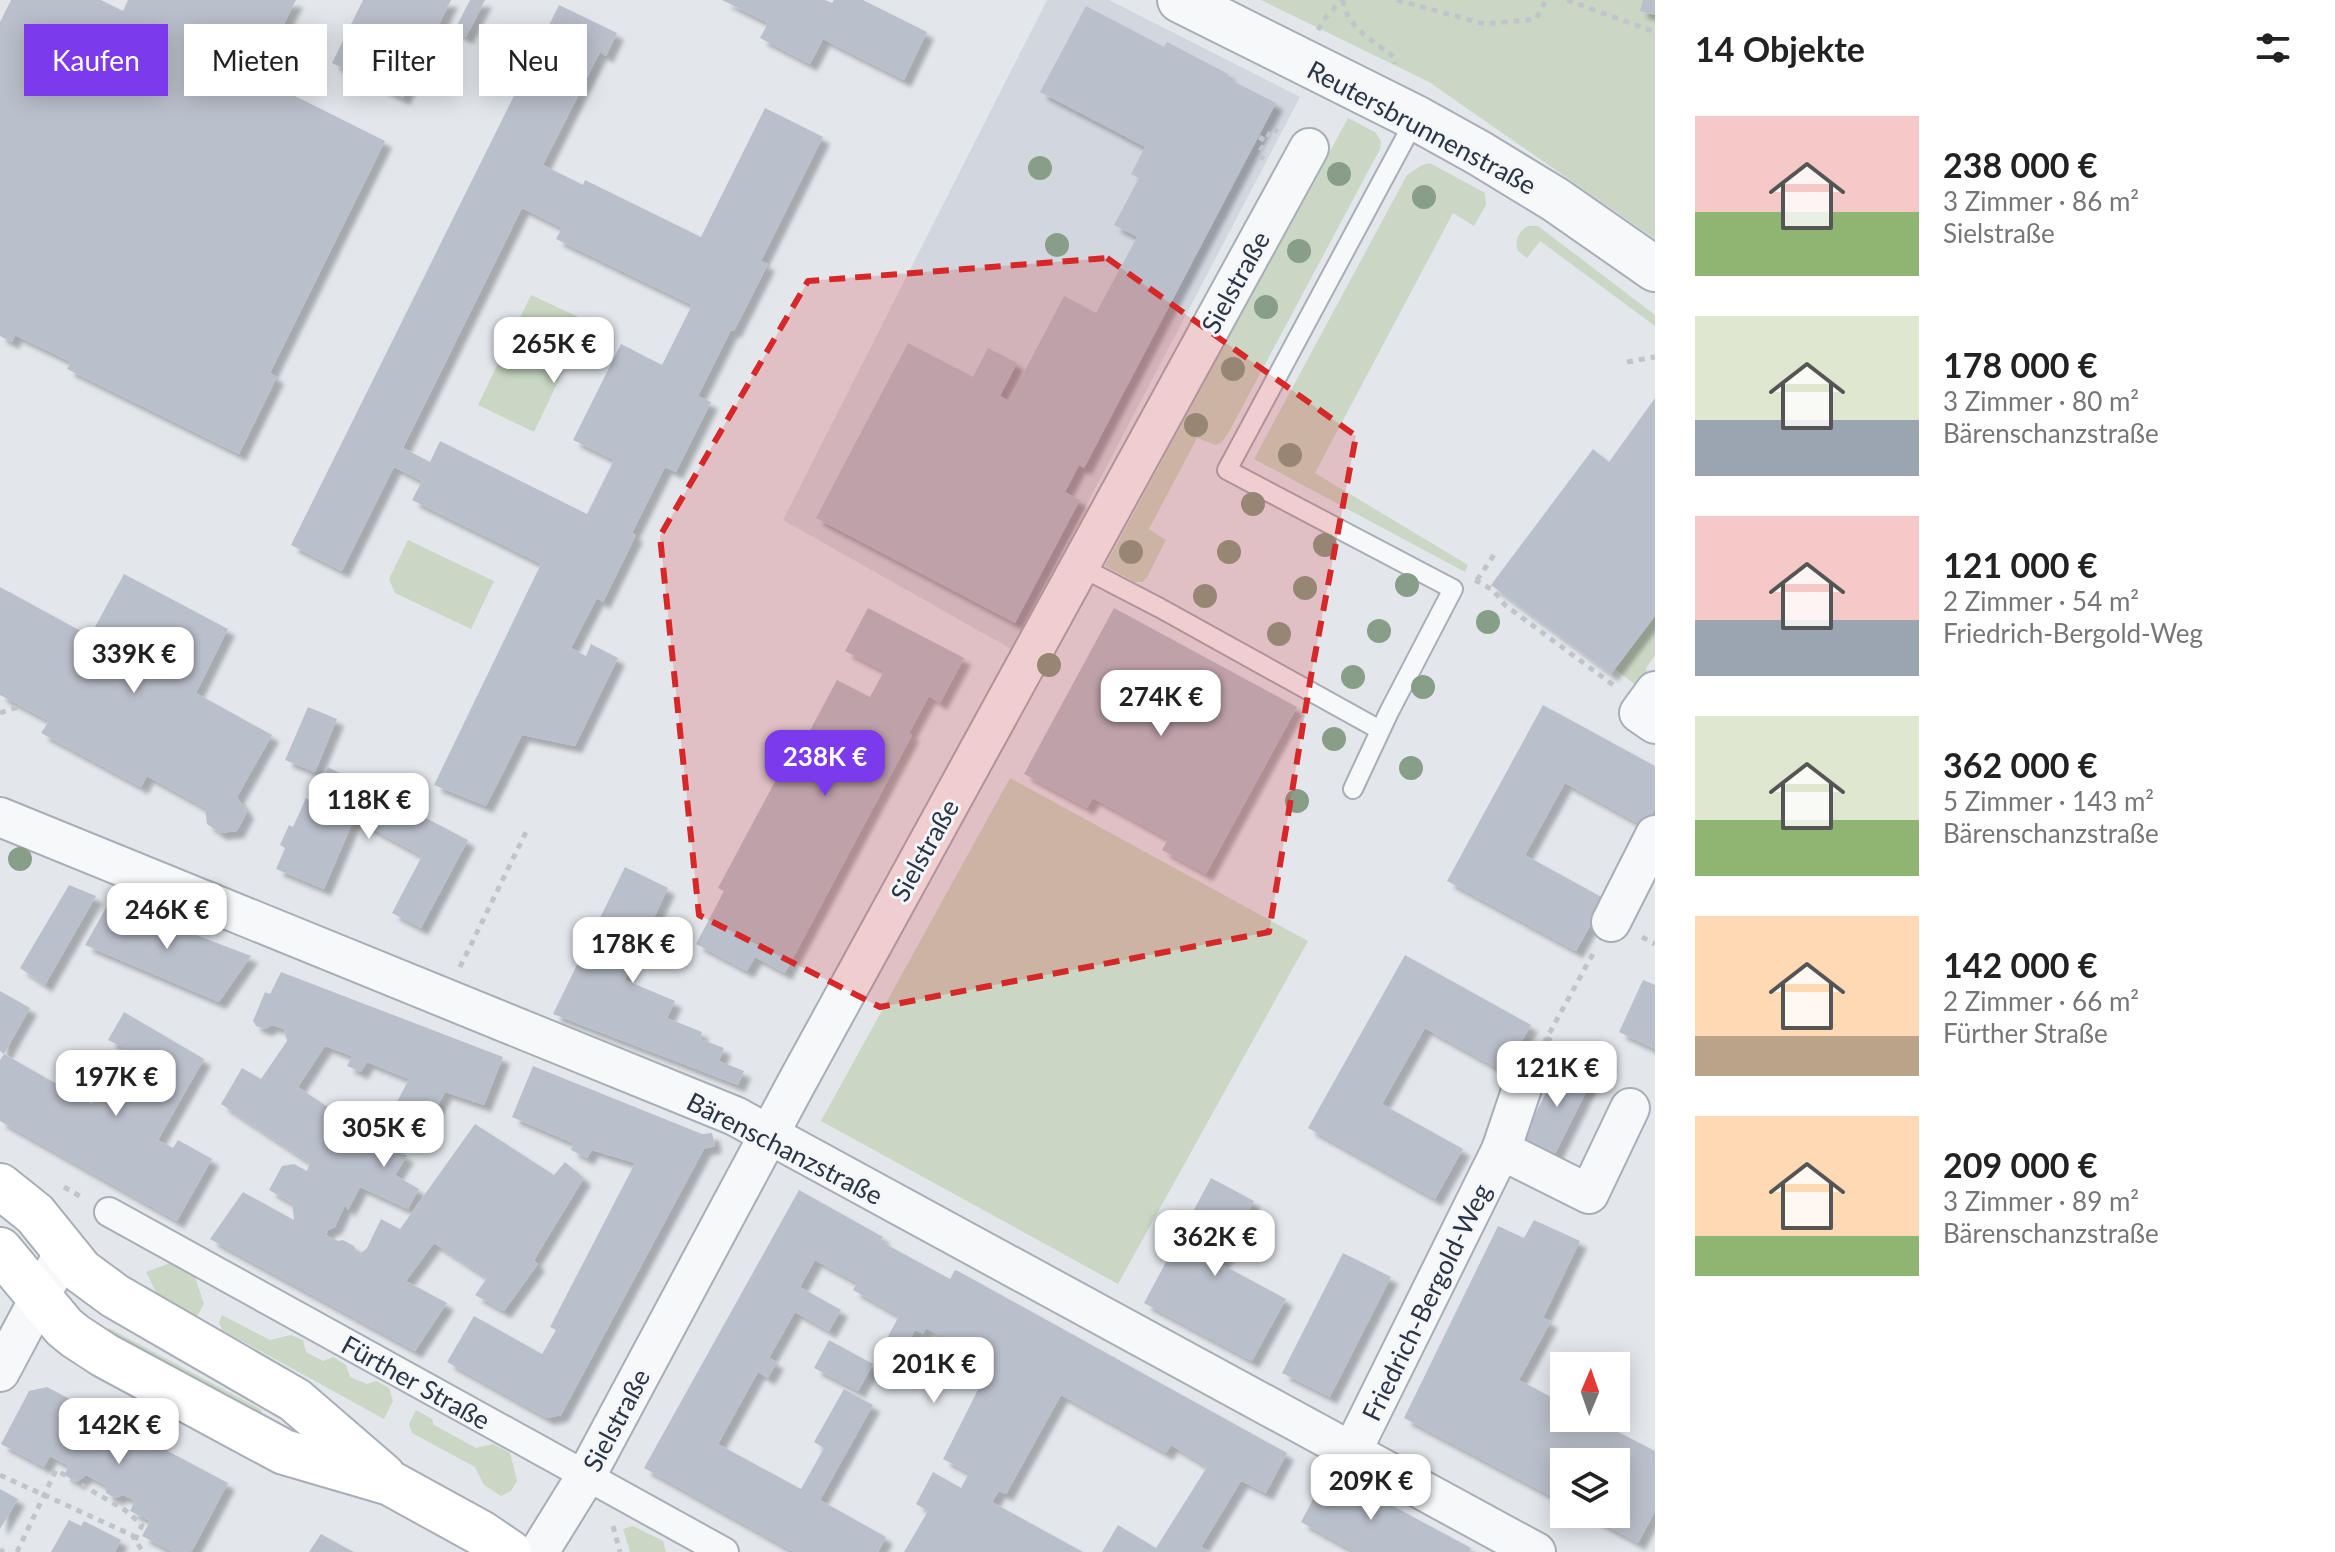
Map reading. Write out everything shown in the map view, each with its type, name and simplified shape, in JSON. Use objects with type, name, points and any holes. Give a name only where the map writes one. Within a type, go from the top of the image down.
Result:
[{"type":"main road","points":[[0,1186],[35,1214],[81,1271],[115,1296],[295,1400],[390,1483],[509,1552]]},
{"type":"main road","points":[[0,1250],[64,1327],[89,1346],[284,1452],[390,1483]]},
{"type":"street","name":"Reutersbrunnenstraße","points":[[1180,0],[1399,110],[1533,185],[1655,269]]},
{"type":"street","name":"Sielstraße","points":[[539,1552],[586,1476],[768,1134],[1309,148]]},
{"type":"street","name":"Bärenschanzstraße","points":[[0,817],[735,1116],[1351,1453],[1516,1547]]},
{"type":"street","points":[[1611,922],[1655,835]]},
{"type":"street","name":"Friedrich-Bergold-Weg","points":[[1351,1453],[1501,1150],[1523,1085]]},
{"type":"street","name":"Friedrich-Bergold-Weg","points":[[1501,1150],[1589,1194],[1629,1092]]},
{"type":"street","name":"Fürther Straße","points":[[109,1212],[724,1552]]},
{"type":"street","points":[[0,1372],[65,1250]]},
{"type":"lane","points":[[1353,789],[1453,589],[1227,470],[1399,110]]},
{"type":"lane","points":[[1079,566],[1380,730]]},
{"type":"path","points":[[1343,0],[1344,11],[1351,22],[1394,57],[1399,110]]},
{"type":"path","points":[[1326,17],[1343,0]]},
{"type":"path","points":[[1397,0],[1484,24],[1536,19],[1546,0]]},
{"type":"path","points":[[1567,0],[1655,32]]},
{"type":"path","points":[[1258,155],[1272,128]]},
{"type":"path","points":[[1259,137],[1266,141]]},
{"type":"path","points":[[1627,362],[1655,357]]},
{"type":"path","points":[[1496,552],[1477,580],[1493,590],[1505,605],[1650,710]]},
{"type":"path","points":[[0,713],[21,706]]},
{"type":"path","points":[[445,999],[528,828]]},
{"type":"path","points":[[1523,1085],[1611,922]]},
{"type":"path","points":[[1546,1038],[1629,1092]]},
{"type":"path","points":[[17,1552],[56,1470],[125,1510],[142,1525],[135,1540]]},
{"type":"path","points":[[0,1475],[132,1535],[143,1552]]},
{"type":"path","points":[[615,1535],[620,1552]]},
{"type":"highlighted area","points":[[1107,258],[1356,436],[1311,676],[1269,932],[880,1007],[699,915],[660,536],[808,281]]},
{"type":"shaded area","points":[[1047,0],[1109,0],[1300,97],[1011,649],[783,520]]},
{"type":"green space","points":[[1261,0],[1655,0],[1655,239],[1429,82]]},
{"type":"green space","points":[[1348,118],[1375,132],[1381,141],[1380,149],[1230,430],[1216,445],[1197,438],[1149,529],[1166,540],[1147,577],[1143,582],[1135,582],[1105,566]]},
{"type":"green space","points":[[1430,163],[1485,193],[1486,205],[1474,226],[1453,213],[1315,473],[1468,565],[1465,572],[1254,459],[1407,175]]},
{"type":"green space","points":[[1528,226],[1538,226],[1655,315],[1655,326],[1540,241],[1527,258],[1518,251],[1518,237]]},
{"type":"green space","points":[[531,295],[587,321],[534,432],[478,405]]},
{"type":"green space","points":[[408,540],[494,581],[471,629],[395,593],[389,579]]},
{"type":"green space","points":[[1655,616],[1655,655],[1646,668],[1649,682],[1642,690],[1615,669]]},
{"type":"green space","points":[[1010,778],[1308,941],[1118,1284],[821,1121]]},
{"type":"green space","points":[[173,1262],[194,1274],[204,1304],[197,1316],[158,1296],[146,1272]]},
{"type":"green space","points":[[222,1315],[270,1340],[291,1335],[303,1340],[306,1352],[323,1361],[333,1357],[346,1365],[350,1377],[367,1384],[376,1381],[389,1388],[393,1401],[384,1419],[222,1330],[219,1322]]},
{"type":"green space","points":[[109,1328],[262,1410],[256,1422],[102,1340]]},
{"type":"green space","points":[[416,1410],[432,1419],[434,1425],[476,1448],[493,1444],[510,1453],[517,1481],[511,1491],[501,1496],[484,1485],[475,1467],[412,1433],[409,1424]]},
{"type":"green space","points":[[633,1526],[663,1541],[666,1552],[630,1552],[623,1529]]},
{"type":"building","points":[[11,0],[101,0],[123,11],[128,0],[296,0],[284,24],[184,24],[184,96],[295,96],[385,141],[270,373],[277,377],[239,454],[67,369],[71,362],[15,335],[12,342],[0,336],[0,22]]},
{"type":"building","points":[[363,0],[451,0],[439,24],[351,24]]},
{"type":"building","points":[[470,0],[485,0],[466,37],[463,36],[463,24],[458,24]]},
{"type":"building","points":[[722,0],[825,0],[832,3],[834,0],[863,0],[927,32],[904,80],[823,39],[810,64],[760,38],[768,23]]},
{"type":"building","points":[[1643,0],[1655,0],[1655,15],[1640,11]]},
{"type":"building","points":[[559,5],[617,33],[606,56],[600,52],[587,78],[587,24],[550,24]]},
{"type":"building","points":[[1086,6],[1164,47],[1167,42],[1276,103],[1084,468],[1079,465],[1065,492],[1080,500],[1015,623],[816,518],[908,343],[973,377],[988,348],[1017,363],[1000,396],[1009,401],[1064,296],[1096,313],[1137,237],[1114,225],[1139,178],[1131,174],[1145,147],[1040,92]]},
{"type":"building","points":[[343,41],[343,68],[332,63]]},
{"type":"building","points":[[514,96],[578,96],[543,165],[583,185],[585,180],[701,237],[765,108],[823,137],[761,261],[768,264],[698,396],[711,402],[676,472],[665,467],[632,533],[636,535],[603,602],[597,598],[571,648],[586,656],[591,644],[618,658],[575,746],[522,735],[486,806],[434,785],[541,564],[412,500],[422,481],[394,467],[342,571],[291,545]],"holes":[[[522,208],[562,228],[556,239],[692,305],[662,365],[621,344],[573,440],[614,460],[587,514],[440,441],[430,462],[403,448]]]},
{"type":"building","points":[[1655,398],[1655,616],[1611,674],[1491,585],[1593,449],[1609,462]]},
{"type":"building","points":[[124,574],[228,629],[196,693],[272,735],[237,797],[247,812],[237,831],[220,833],[207,824],[205,808],[147,776],[141,787],[41,733],[49,721],[0,695],[0,587],[90,636]]},
{"type":"building","points":[[868,608],[964,658],[940,703],[929,696],[909,733],[912,735],[785,973],[755,957],[747,971],[696,944],[724,891],[718,888],[801,733],[807,736],[837,680],[870,697],[884,671],[845,651]]},
{"type":"building","points":[[1114,608],[1297,707],[1206,874],[1162,850],[1168,839],[1093,798],[1087,808],[1024,774]]},
{"type":"building","points":[[1543,705],[1655,766],[1655,808],[1645,827],[1565,783],[1525,855],[1605,899],[1576,951],[1447,881]]},
{"type":"building","points":[[308,707],[337,719],[315,772],[285,760]]},
{"type":"building","points":[[328,767],[468,840],[421,928],[392,913],[422,856],[354,819],[324,889],[276,869],[285,848],[280,845],[289,825],[293,827],[306,798],[310,801]]},
{"type":"building","points":[[625,867],[668,888],[625,980],[675,1001],[667,1018],[702,1032],[700,1039],[724,1048],[719,1061],[744,1071],[738,1085],[553,1014]]},
{"type":"building","points":[[69,885],[96,896],[45,985],[20,968]]},
{"type":"building","points":[[110,901],[251,956],[219,1002],[85,945]]},
{"type":"building","points":[[1405,955],[1531,1025],[1504,1072],[1425,1028],[1382,1104],[1463,1149],[1435,1199],[1308,1128]]},
{"type":"building","points":[[281,972],[503,1057],[484,1105],[445,1092],[423,1133],[391,1113],[409,1079],[367,1062],[361,1072],[347,1066],[352,1056],[325,1046],[298,1087],[407,1156],[395,1175],[419,1189],[408,1209],[360,1187],[348,1210],[345,1205],[335,1227],[328,1230],[326,1235],[343,1240],[361,1253],[367,1248],[381,1219],[400,1229],[475,1124],[554,1175],[565,1162],[584,1178],[534,1260],[538,1264],[504,1311],[475,1295],[487,1278],[434,1243],[406,1281],[447,1303],[415,1351],[210,1239],[243,1192],[294,1220],[292,1203],[269,1190],[282,1166],[294,1164],[307,1171],[310,1163],[221,1104],[242,1068],[261,1079],[287,1041],[284,1029],[272,1025],[265,1029],[256,1026],[253,1021],[265,992],[270,994]]},
{"type":"building","points":[[1643,980],[1655,985],[1655,1049],[1619,1032]]},
{"type":"building","points":[[0,991],[30,1008],[4,1054],[0,1051]]},
{"type":"building","points":[[124,1012],[204,1059],[158,1140],[173,1148],[178,1140],[212,1159],[177,1221],[0,1121],[0,1060],[4,1054],[92,1104],[124,1048],[108,1040]]},
{"type":"building","points":[[1561,1063],[1593,1078],[1554,1156],[1522,1140]]},
{"type":"building","points":[[533,1066],[702,1134],[712,1133],[715,1146],[704,1149],[561,1415],[547,1418],[447,1362],[474,1316],[542,1354],[556,1330],[550,1327],[635,1163],[592,1150],[587,1158],[571,1150],[573,1143],[512,1117]]},
{"type":"building","points":[[1211,1178],[1254,1201],[1221,1264],[1286,1299],[1252,1361],[1144,1303]]},
{"type":"building","points":[[799,1190],[883,1237],[880,1241],[950,1279],[955,1270],[958,1271],[1287,1453],[1266,1493],[1241,1481],[1201,1547],[1211,1552],[1102,1552],[1118,1525],[1156,1548],[1207,1467],[1171,1445],[1166,1453],[1061,1395],[1006,1494],[999,1491],[992,1502],[1083,1552],[904,1552],[928,1511],[916,1504],[933,1472],[961,1488],[969,1473],[943,1459],[991,1364],[926,1328],[923,1334],[915,1330],[891,1374],[873,1364],[899,1316],[853,1290],[857,1283],[815,1260],[800,1287],[841,1310],[829,1331],[795,1312],[769,1358],[777,1362],[768,1378],[758,1372],[718,1444],[801,1489],[824,1448],[814,1442],[844,1389],[873,1405],[820,1500],[886,1537],[878,1552],[794,1552],[644,1468]]},
{"type":"building","points":[[1534,1220],[1580,1241],[1543,1318],[1551,1321],[1519,1380],[1550,1397],[1550,1432],[1618,1432],[1655,1451],[1655,1511],[1638,1543],[1611,1528],[1630,1528],[1630,1448],[1550,1448],[1550,1496],[1404,1418],[1498,1226],[1524,1238]]},
{"type":"building","points":[[1343,1253],[1391,1277],[1330,1397],[1282,1373]]},
{"type":"building","points":[[829,1340],[873,1364],[858,1391],[814,1368]]},
{"type":"building","points":[[47,1387],[228,1483],[192,1551],[173,1552],[142,1536],[150,1521],[130,1511],[135,1501],[123,1495],[115,1498],[106,1493],[105,1485],[86,1475],[77,1482],[64,1475],[69,1466],[50,1456],[44,1467],[1,1444],[29,1391]]},
{"type":"building","points":[[1328,1471],[1471,1548],[1469,1552],[1355,1552],[1301,1522]]},
{"type":"building","points":[[0,1489],[18,1499],[0,1529]]},
{"type":"building","points":[[69,1520],[81,1526],[84,1521],[121,1540],[115,1552],[51,1552]]},
{"type":"building","points":[[321,1534],[348,1549],[354,1552],[309,1552]]}]
